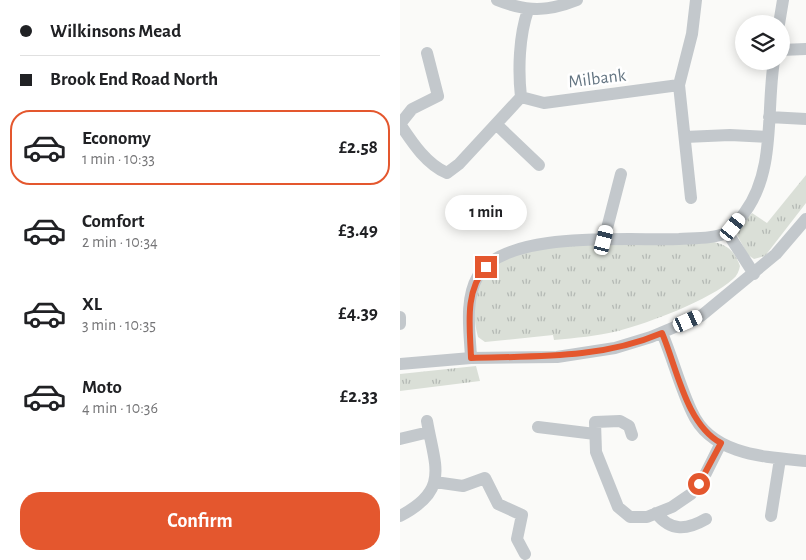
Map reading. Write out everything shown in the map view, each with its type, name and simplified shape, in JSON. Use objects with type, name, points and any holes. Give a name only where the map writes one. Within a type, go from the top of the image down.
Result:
[{"type":"street","points":[[497,0],[528,10],[557,8],[577,0]]},
{"type":"street","points":[[691,198],[679,85],[692,34],[696,0]]},
{"type":"street","points":[[780,15],[783,0]]},
{"type":"street","points":[[426,53],[438,96],[412,109],[400,124],[409,140],[437,168],[447,173],[459,164],[521,97],[523,23],[528,10]]},
{"type":"street","points":[[790,51],[806,49]]},
{"type":"street","points":[[471,358],[471,296],[478,276],[498,258],[526,246],[604,240],[700,238],[727,232],[746,210],[756,194],[768,137],[773,70]]},
{"type":"street","name":"Milbank","points":[[521,97],[544,103],[679,85]]},
{"type":"street","points":[[769,117],[806,119]]},
{"type":"street","points":[[496,124],[539,165]]},
{"type":"street","points":[[685,137],[768,137]]},
{"type":"street","points":[[604,240],[621,174]]},
{"type":"street","points":[[400,364],[471,358],[557,357],[615,348],[662,333],[701,316],[776,254],[806,219]]},
{"type":"street","points":[[727,232],[754,274]]},
{"type":"street","points":[[400,317],[400,324]]},
{"type":"street","points":[[662,333],[692,414],[711,437],[733,449],[780,459],[806,461]]},
{"type":"street","points":[[538,427],[595,428],[620,421],[629,426],[632,435]]},
{"type":"street","points":[[400,439],[428,426],[437,479],[428,496],[400,516]]},
{"type":"street","points":[[595,428],[596,452],[618,507],[630,517],[647,517],[672,507],[691,494],[706,473],[721,443]]},
{"type":"street","points":[[771,516],[780,459]]},
{"type":"street","points":[[435,482],[463,486],[485,478],[498,504],[522,515],[517,539],[525,554]]},
{"type":"street","points":[[656,513],[664,524],[691,528],[706,518]]},
{"type":"green space","points":[[806,175],[806,203],[765,256],[754,259],[748,255],[737,235],[739,228],[752,213],[767,223]]},
{"type":"green space","points":[[630,242],[714,242],[727,247],[736,257],[740,266],[737,275],[710,295],[662,317],[618,331],[578,338],[554,340],[553,335],[485,342],[478,337],[474,310],[480,283],[490,269],[508,258],[533,251],[563,246]]},
{"type":"green space","points":[[476,366],[480,381],[400,391],[400,374]]},
{"type":"route","points":[[486,267],[478,276],[471,296],[471,358],[557,357],[615,348],[662,333],[692,414],[711,437],[721,443],[699,484]]}]
